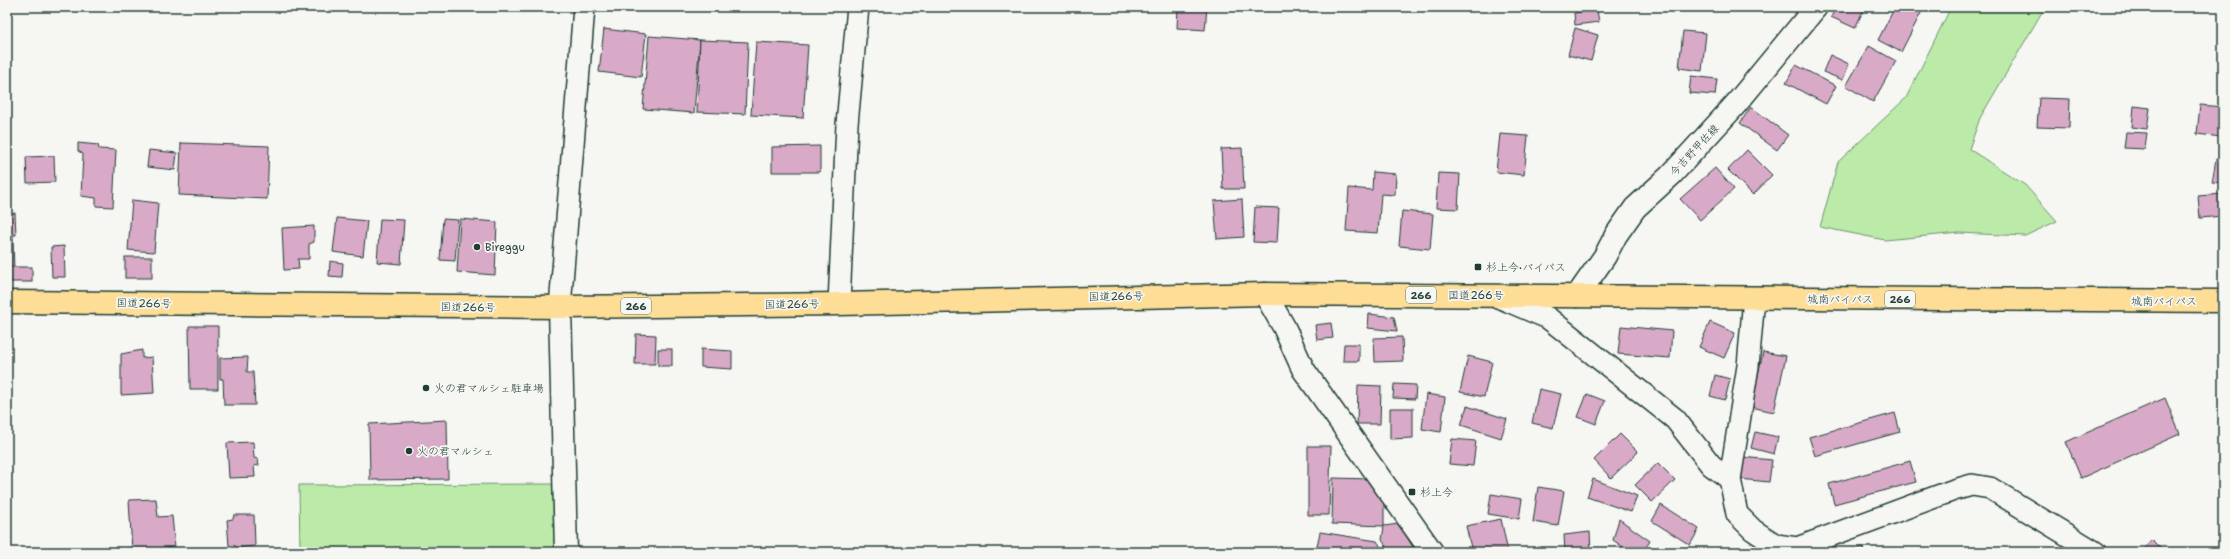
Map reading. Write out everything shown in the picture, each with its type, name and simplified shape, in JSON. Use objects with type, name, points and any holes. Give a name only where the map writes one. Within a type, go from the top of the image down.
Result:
[{"type":"highway","name":"国道266号","points":[[7,302],[560,308],[839,304],[1265,294],[1577,296]]},
{"type":"highway","name":"城南バイパス","points":[[1577,296],[2223,301]]},
{"type":"street","points":[[566,552],[560,308],[584,7]]},
{"type":"street","points":[[839,304],[847,124],[858,7]]},
{"type":"street","name":"今吉野甲佐線","points":[[1577,296],[1605,256],[1616,234],[1635,208],[1671,175],[1736,104],[1816,7]]},
{"type":"street","points":[[1265,294],[1284,327],[1303,369],[1432,552]]},
{"type":"street","points":[[1494,295],[1548,318],[1675,419],[1712,464],[1730,479]]},
{"type":"street","points":[[1754,298],[1748,366],[1730,479],[1738,514],[1753,530],[1776,545],[1796,548],[1954,490],[1972,485],[1990,488],[2095,552]]},
{"type":"green space","points":[[1951,7],[2045,7],[1980,118],[1969,149],[2025,185],[2057,221],[2025,236],[1959,233],[1885,240],[1820,227],[1838,162],[1906,98]]},
{"type":"green space","points":[[557,484],[561,552],[300,552],[299,485]]},
{"type":"building","points":[[1178,7],[1207,7],[1205,30],[1177,28]]},
{"type":"building","points":[[1836,7],[1865,7],[1855,28],[1831,17]]},
{"type":"building","points":[[1895,7],[1924,7],[1901,52],[1878,40]]},
{"type":"building","points":[[1597,10],[1599,22],[1575,25],[1574,13]]},
{"type":"building","points":[[1575,28],[1598,35],[1591,61],[1568,55]]},
{"type":"building","points":[[604,29],[646,34],[641,77],[599,72]]},
{"type":"building","points":[[1683,31],[1706,33],[1702,71],[1679,68]]},
{"type":"building","points":[[649,36],[700,40],[694,113],[643,109]]},
{"type":"building","points":[[700,40],[748,42],[745,114],[697,112]]},
{"type":"building","points":[[756,42],[808,45],[803,118],[751,115]]},
{"type":"building","points":[[1869,46],[1896,61],[1873,102],[1846,86]]},
{"type":"building","points":[[1830,55],[1849,64],[1843,80],[1823,72]]},
{"type":"building","points":[[1796,65],[1836,86],[1826,104],[1786,83]]},
{"type":"building","points":[[1691,76],[1717,79],[1715,95],[1689,93]]},
{"type":"building","points":[[2039,98],[2070,99],[2069,128],[2037,127]]},
{"type":"building","points":[[2200,105],[2223,107],[2221,137],[2197,134]]},
{"type":"building","points":[[2134,106],[2150,108],[2147,129],[2132,127]]},
{"type":"building","points":[[1751,107],[1788,135],[1777,150],[1740,123]]},
{"type":"building","points":[[2126,132],[2147,133],[2145,149],[2124,148]]},
{"type":"building","points":[[1500,134],[1528,136],[1524,175],[1496,172]]},
{"type":"building","points":[[78,143],[98,145],[99,149],[116,150],[113,207],[96,206],[96,198],[81,196],[83,154],[78,151]]},
{"type":"building","points":[[181,143],[269,146],[267,199],[179,195]]},
{"type":"building","points":[[820,146],[820,172],[772,172],[772,147]]},
{"type":"building","points":[[1242,148],[1244,189],[1223,189],[1221,149]]},
{"type":"building","points":[[149,150],[177,153],[175,170],[147,167]]},
{"type":"building","points":[[1747,150],[1772,175],[1753,195],[1728,170]]},
{"type":"building","points":[[54,156],[55,182],[27,183],[26,157]]},
{"type":"building","points":[[2216,159],[2223,160],[2223,183],[2212,182]]},
{"type":"building","points":[[1715,168],[1734,189],[1700,220],[1680,199]]},
{"type":"building","points":[[1373,172],[1396,174],[1395,195],[1381,194],[1378,233],[1346,231],[1349,188],[1372,190]]},
{"type":"building","points":[[1438,173],[1460,174],[1458,209],[1436,208]]},
{"type":"building","points":[[2223,194],[2223,216],[2200,218],[2198,196]]},
{"type":"building","points":[[1242,199],[1244,237],[1217,239],[1214,201]]},
{"type":"building","points":[[132,200],[158,203],[154,252],[128,250]]},
{"type":"building","points":[[1255,207],[1279,208],[1277,243],[1253,242]]},
{"type":"building","points":[[1402,211],[1433,214],[1430,249],[1399,246]]},
{"type":"building","points":[[15,213],[16,235],[7,236],[7,214]]},
{"type":"building","points":[[337,218],[367,221],[363,256],[333,252]]},
{"type":"building","points":[[380,219],[404,220],[401,264],[377,262]]},
{"type":"building","points":[[443,219],[458,220],[455,261],[440,260]]},
{"type":"building","name":"Bireggu","points":[[460,219],[497,222],[495,275],[457,272]]},
{"type":"building","points":[[314,226],[314,242],[309,244],[309,259],[298,259],[299,269],[284,270],[282,228]]},
{"type":"building","points":[[7,237],[13,237],[14,271],[7,271]]},
{"type":"building","points":[[64,246],[65,277],[52,277],[51,247]]},
{"type":"building","points":[[125,257],[152,257],[152,278],[125,278]]},
{"type":"building","points":[[330,261],[343,263],[342,277],[329,276]]},
{"type":"building","points":[[7,267],[32,267],[32,282],[7,282]]},
{"type":"building","points":[[1369,314],[1394,317],[1397,331],[1368,328]]},
{"type":"building","points":[[1710,322],[1735,333],[1724,358],[1699,347]]},
{"type":"building","points":[[1331,323],[1333,338],[1317,340],[1315,325]]},
{"type":"building","points":[[189,326],[218,326],[218,389],[190,389]]},
{"type":"building","points":[[1621,326],[1672,331],[1670,358],[1618,354]]},
{"type":"building","points":[[636,334],[656,335],[655,364],[635,364]]},
{"type":"building","points":[[1402,337],[1403,361],[1375,362],[1374,338]]},
{"type":"building","points":[[1344,344],[1359,344],[1359,361],[1343,361]]},
{"type":"building","points":[[658,349],[672,349],[672,366],[658,366]]},
{"type":"building","points":[[701,349],[732,351],[732,369],[701,367]]},
{"type":"building","points":[[142,350],[142,358],[152,357],[154,393],[121,395],[121,354]]},
{"type":"building","points":[[1763,352],[1786,356],[1774,412],[1751,407]]},
{"type":"building","points":[[1468,356],[1492,362],[1484,397],[1460,392]]},
{"type":"building","points":[[248,357],[247,372],[253,372],[255,405],[224,405],[223,379],[220,379],[220,358]]},
{"type":"building","points":[[1715,375],[1730,379],[1725,400],[1710,396]]},
{"type":"building","points":[[1394,384],[1416,385],[1415,399],[1393,398]]},
{"type":"building","points":[[1358,385],[1381,386],[1380,424],[1357,424]]},
{"type":"building","points":[[1539,389],[1561,394],[1553,428],[1532,423]]},
{"type":"building","points":[[1426,394],[1445,397],[1441,432],[1422,429]]},
{"type":"building","points":[[1587,394],[1605,401],[1596,424],[1578,417]]},
{"type":"building","points":[[2165,398],[2180,434],[2081,478],[2066,442]]},
{"type":"building","points":[[1467,406],[1507,419],[1501,438],[1461,425]]},
{"type":"building","points":[[1390,408],[1413,408],[1413,438],[1390,439]]},
{"type":"building","points":[[1895,413],[1900,432],[1815,456],[1809,437]]},
{"type":"building","name":"火の君マルシェ","points":[[447,420],[448,479],[370,480],[369,424]]},
{"type":"building","points":[[1755,432],[1778,437],[1774,454],[1751,448]]},
{"type":"building","points":[[1620,434],[1638,452],[1611,478],[1594,460]]},
{"type":"building","points":[[1452,439],[1476,441],[1473,466],[1449,464]]},
{"type":"building","points":[[253,442],[254,458],[258,459],[259,465],[254,466],[255,477],[229,478],[227,443]]},
{"type":"building","points":[[1308,446],[1331,446],[1329,515],[1308,515]]},
{"type":"building","points":[[1741,457],[1772,460],[1769,482],[1739,479]]},
{"type":"building","points":[[1910,461],[1916,482],[1834,504],[1829,484]]},
{"type":"building","points":[[1658,463],[1675,480],[1652,502],[1635,485]]},
{"type":"building","points":[[1333,478],[1371,479],[1384,501],[1384,526],[1332,524]]},
{"type":"building","points":[[1593,479],[1637,496],[1631,512],[1587,497]]},
{"type":"building","points":[[1538,487],[1564,491],[1558,526],[1533,522]]},
{"type":"building","points":[[1491,494],[1522,499],[1519,519],[1488,514]]},
{"type":"building","points":[[156,499],[158,517],[172,516],[175,547],[132,551],[129,500]]},
{"type":"building","points":[[1661,505],[1699,529],[1690,545],[1652,521]]},
{"type":"building","points":[[234,515],[254,515],[255,546],[235,548],[235,545],[229,546],[227,520],[233,519]]},
{"type":"building","points":[[1501,519],[1508,552],[1472,552],[1466,526]]},
{"type":"building","points":[[1619,519],[1650,541],[1643,552],[1630,552],[1613,540]]},
{"type":"building","points":[[1399,524],[1416,552],[1390,552],[1382,540],[1384,526]]},
{"type":"building","points":[[1320,532],[1377,541],[1384,552],[1316,552]]},
{"type":"building","points":[[1590,532],[1591,552],[1565,552],[1564,535]]},
{"type":"building","points":[[2152,540],[2164,552],[2141,552]]},
{"type":"building","points":[[1863,547],[1864,552],[1841,552]]},
{"type":"place","name":"Bireggu","points":[[477,247]]},
{"type":"place","name":"杉上今·バイパス","points":[[1478,267]]},
{"type":"place","name":"火の君マルシェ駐車場","points":[[426,388]]},
{"type":"place","name":"火の君マルシェ","points":[[409,451]]},
{"type":"place","name":"杉上今","points":[[1412,492]]}]
